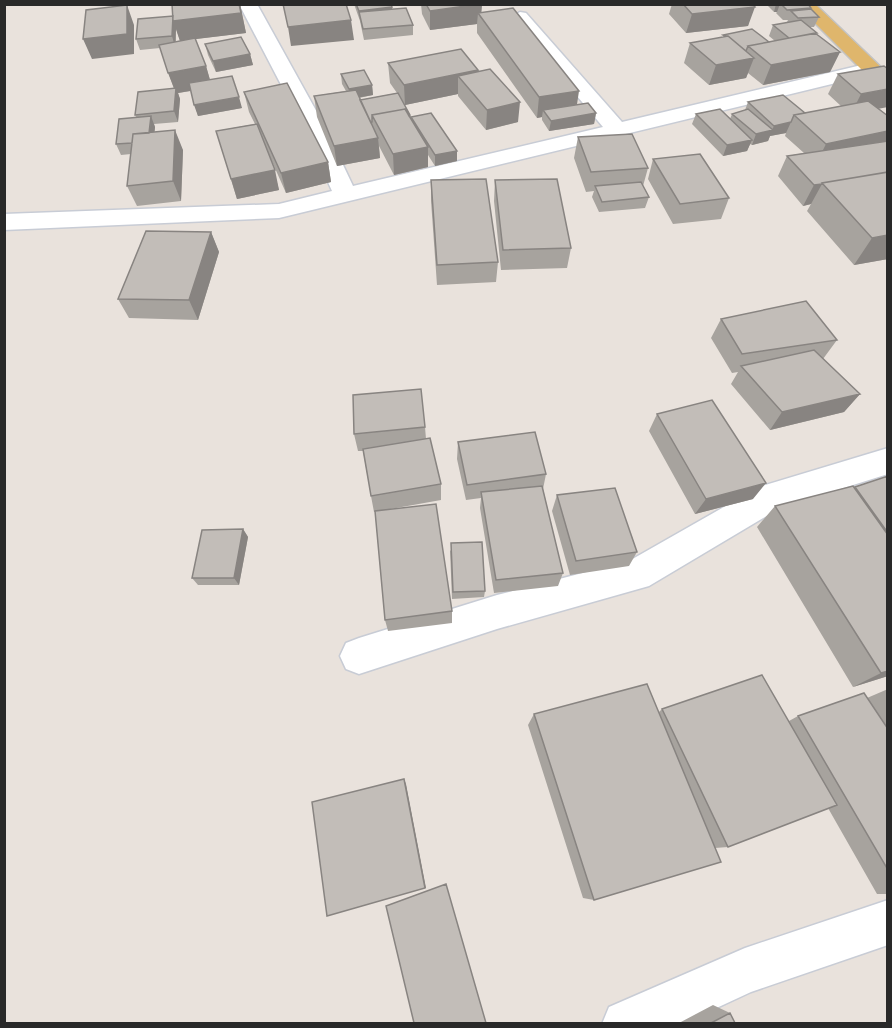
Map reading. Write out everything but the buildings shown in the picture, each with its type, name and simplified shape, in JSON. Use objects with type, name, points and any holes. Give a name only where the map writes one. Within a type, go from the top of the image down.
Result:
[{"type":"main road","points":[[804,4],[888,86]]},
{"type":"street","points":[[248,4],[314,125],[346,197]]},
{"type":"street","points":[[520,17],[617,130]]},
{"type":"street","points":[[4,222],[279,211],[346,197],[870,69]]},
{"type":"street","points":[[358,656],[497,612],[637,575],[770,497],[888,461]]},
{"type":"street","points":[[626,1023],[745,971],[888,922]]}]
